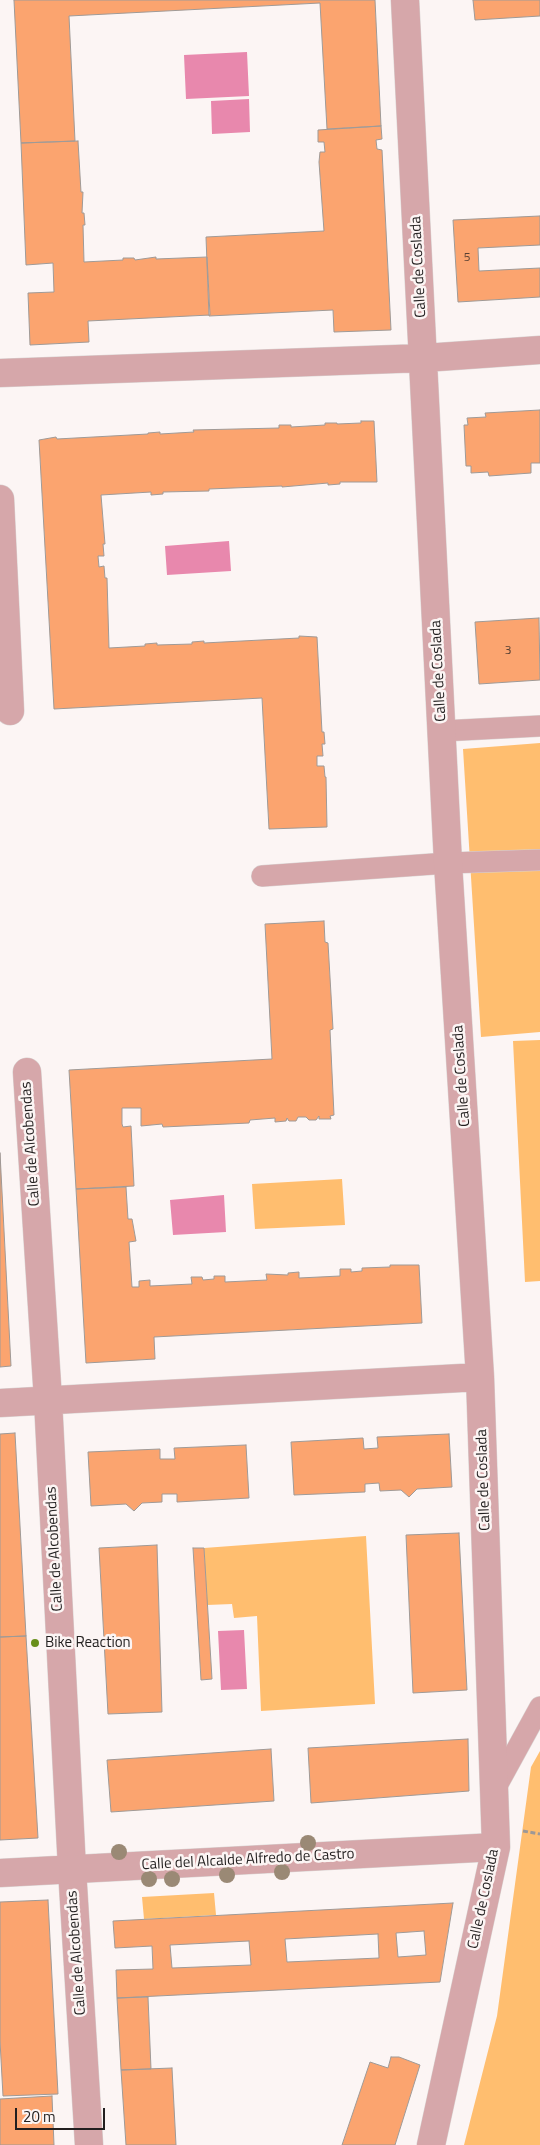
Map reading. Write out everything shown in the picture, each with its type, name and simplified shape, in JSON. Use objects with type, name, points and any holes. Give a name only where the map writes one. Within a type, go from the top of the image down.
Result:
[{"type":"street","name":"Calle de Coslada","points":[[405,0],[448,863],[480,1377],[496,1847],[431,2145]]},
{"type":"street","points":[[0,374],[424,358],[540,350]]},
{"type":"street","points":[[0,499],[10,711]]},
{"type":"street","points":[[442,731],[540,726]]},
{"type":"street","points":[[262,876],[448,863],[540,860]]},
{"type":"street","name":"Calle de Alcobendas","points":[[27,1072],[48,1400],[72,1869],[89,2145]]},
{"type":"street","points":[[0,1403],[480,1377]]},
{"type":"street","points":[[494,1791],[540,1707]]},
{"type":"street","name":"Calle del Alcalde Alfredo de Castro","points":[[0,1873],[496,1847]]},
{"type":"shaded area","points":[[247,52],[249,96],[186,99],[184,55]]},
{"type":"shaded area","points":[[249,99],[250,132],[212,134],[211,101]]},
{"type":"shaded area","points":[[229,541],[231,571],[167,575],[165,546]]},
{"type":"shaded area","points":[[540,743],[540,1032],[481,1037],[463,749]]},
{"type":"shaded area","points":[[540,1040],[540,1281],[525,1282],[513,1041]]},
{"type":"shaded area","points":[[342,1179],[345,1225],[255,1229],[252,1184]]},
{"type":"shaded area","points":[[224,1195],[226,1232],[173,1235],[170,1200]]},
{"type":"shaded area","points":[[366,1536],[375,1704],[261,1711],[257,1616],[234,1618],[232,1604],[207,1605],[204,1548]]},
{"type":"shaded area","points":[[244,1630],[247,1689],[221,1690],[218,1631]]},
{"type":"shaded area","points":[[540,1751],[540,2145],[464,2145],[497,2016],[531,1767]]},
{"type":"shaded area","points":[[214,1893],[216,1915],[144,1919],[142,1897]]},
{"type":"building","points":[[14,0],[375,0],[381,126],[327,129],[320,3],[69,16],[75,141],[21,143]]},
{"type":"building","points":[[473,0],[540,0],[540,16],[475,20]]},
{"type":"building","points":[[381,126],[382,139],[376,140],[377,149],[382,150],[391,330],[334,332],[333,310],[209,316],[206,237],[324,231],[319,162],[320,152],[325,152],[324,142],[318,142],[318,130]]},
{"type":"building","points":[[78,141],[81,192],[83,192],[82,213],[84,213],[85,225],[83,225],[84,262],[123,260],[123,258],[134,258],[135,260],[156,257],[156,259],[207,257],[210,315],[88,321],[89,342],[30,345],[28,293],[54,292],[53,263],[26,265],[21,143]]},
{"type":"building","points":[[540,216],[540,245],[478,248],[479,271],[540,268],[540,297],[458,302],[453,220]]},
{"type":"building","points":[[540,410],[540,463],[531,463],[531,473],[489,476],[488,472],[471,473],[471,466],[466,466],[464,425],[468,425],[467,418],[486,417],[485,413]]},
{"type":"building","points":[[361,421],[374,421],[377,482],[340,482],[340,484],[328,485],[328,483],[282,487],[209,489],[209,491],[163,492],[163,494],[151,495],[151,492],[101,495],[105,544],[103,544],[104,556],[98,556],[99,567],[104,566],[105,578],[107,578],[109,648],[145,646],[145,644],[157,643],[157,645],[192,644],[192,642],[204,641],[204,643],[299,638],[299,636],[317,637],[322,732],[324,732],[325,744],[322,744],[323,756],[317,756],[317,766],[324,766],[326,777],[327,827],[269,829],[262,698],[54,709],[39,440],[56,437],[57,439],[160,432],[160,434],[194,432],[193,430],[279,428],[279,425],[291,425],[291,427],[325,425],[325,423],[361,423]]},
{"type":"building","points":[[539,618],[540,680],[479,684],[475,622]]},
{"type":"building","points":[[324,921],[325,942],[328,943],[333,1029],[330,1030],[334,1115],[330,1116],[331,1119],[319,1119],[319,1116],[316,1120],[298,1117],[296,1121],[289,1121],[287,1118],[286,1121],[275,1122],[275,1118],[250,1120],[249,1123],[163,1127],[162,1124],[141,1126],[141,1108],[122,1108],[123,1127],[131,1126],[134,1186],[76,1189],[69,1070],[272,1059],[265,924]]},
{"type":"building","points":[[0,1153],[11,1366],[0,1367]]},
{"type":"building","points":[[126,1187],[128,1219],[132,1219],[136,1241],[129,1242],[132,1287],[139,1287],[139,1281],[150,1280],[150,1286],[192,1284],[191,1277],[202,1277],[203,1280],[214,1279],[214,1276],[225,1276],[225,1282],[267,1280],[266,1274],[288,1275],[288,1273],[299,1272],[299,1278],[340,1276],[340,1269],[351,1269],[351,1272],[362,1271],[362,1268],[390,1267],[390,1265],[419,1265],[422,1323],[154,1337],[155,1359],[86,1363],[76,1189]]},
{"type":"building","points":[[15,1433],[26,1636],[0,1637],[0,1434]]},
{"type":"building","points":[[449,1434],[452,1487],[417,1489],[409,1497],[401,1490],[380,1491],[379,1483],[365,1484],[365,1492],[294,1495],[291,1442],[363,1438],[364,1449],[378,1448],[377,1437]]},
{"type":"building","points":[[246,1445],[249,1498],[177,1502],[177,1494],[162,1494],[162,1502],[142,1503],[134,1511],[126,1504],[91,1506],[88,1452],[160,1449],[160,1459],[175,1459],[174,1448]]},
{"type":"building","points":[[459,1533],[467,1690],[413,1693],[406,1535]]},
{"type":"building","points":[[157,1545],[162,1712],[108,1714],[99,1548]]},
{"type":"building","points":[[193,1548],[204,1548],[212,1679],[201,1680]]},
{"type":"building","points":[[26,1636],[38,1838],[0,1840],[0,1637]]},
{"type":"building","points":[[468,1739],[469,1791],[311,1803],[308,1748]]},
{"type":"building","points":[[271,1749],[274,1801],[111,1812],[107,1760]]},
{"type":"building","points":[[48,1900],[58,2094],[3,2096],[0,2041],[0,1902]]},
{"type":"building","points":[[453,1903],[440,1982],[117,1998],[116,1970],[153,1969],[152,1946],[115,1948],[113,1921]],"holes":[[[424,1931],[426,1955],[398,1957],[396,1933]],[[378,1934],[379,1958],[287,1962],[285,1939]],[[249,1941],[251,1965],[172,1968],[170,1945]]]},
{"type":"building","points":[[148,1997],[151,2069],[121,2070],[117,1998]]},
{"type":"building","points":[[391,2057],[399,2057],[420,2065],[395,2145],[342,2145],[370,2062],[388,2068]]},
{"type":"building","points":[[172,2068],[176,2145],[126,2145],[121,2070]]},
{"type":"building","points":[[52,2096],[54,2145],[0,2145],[0,2099]]},
{"type":"place","name":"Bike Reaction","points":[[35,1643]]}]
